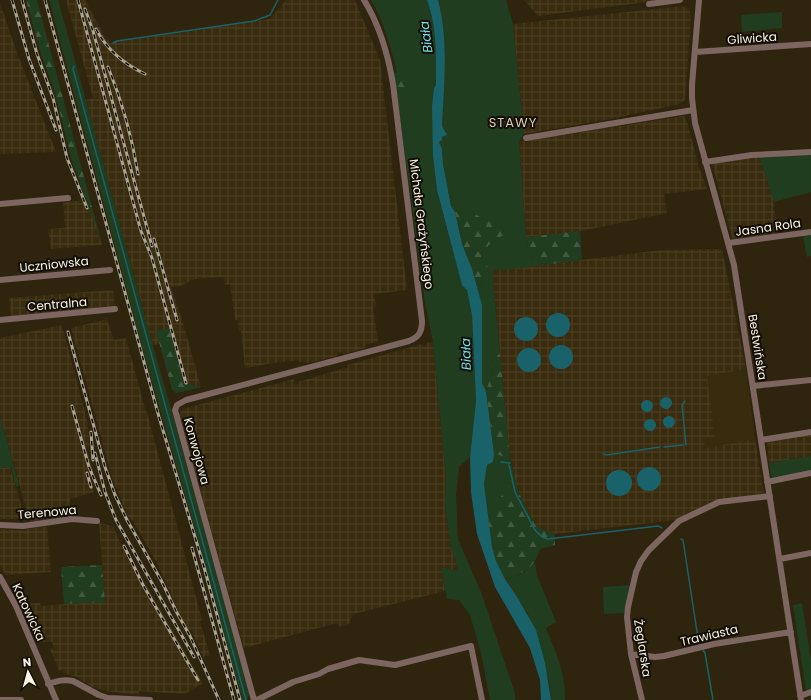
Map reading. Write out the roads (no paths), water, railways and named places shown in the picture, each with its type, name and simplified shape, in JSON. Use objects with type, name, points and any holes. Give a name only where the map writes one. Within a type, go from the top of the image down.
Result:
[{"type":"street","name":"Michała Grażyńskiego","points":[[364,0],[374,18],[387,54],[393,84],[422,321],[422,328],[419,335]]},
{"type":"street","points":[[650,4],[680,0]]},
{"type":"street","name":"Bestwińska","points":[[699,0],[692,85],[693,110],[705,162],[734,265],[801,698]]},
{"type":"street","name":"Gliwicka","points":[[695,52],[811,44]]},
{"type":"street","points":[[526,138],[693,110]]},
{"type":"street","points":[[705,162],[752,155],[811,152]]},
{"type":"street","points":[[0,204],[68,198]]},
{"type":"street","name":"Jasna Rola","points":[[729,243],[811,232]]},
{"type":"street","name":"Uczniowska","points":[[0,280],[110,270]]},
{"type":"street","name":"Centralna","points":[[0,320],[115,309]]},
{"type":"street","name":"Konwojowa","points":[[256,700],[176,414],[178,405],[186,400],[409,341],[419,335]]},
{"type":"street","points":[[753,386],[811,380]]},
{"type":"street","points":[[761,440],[811,432]]},
{"type":"street","points":[[767,482],[811,473]]},
{"type":"street","name":"Żeglarska","points":[[642,700],[631,654],[628,626],[628,607],[636,572],[644,556],[679,520],[719,502],[770,496]]},
{"type":"street","name":"Terenowa","points":[[0,525],[23,526],[72,519],[97,521]]},
{"type":"street","points":[[780,560],[811,553]]},
{"type":"street","name":"Katowicka","points":[[0,577],[16,606],[54,700]]},
{"type":"street","name":"Trawiasta","points":[[631,654],[655,657],[664,656],[690,651],[714,644],[791,632]]},
{"type":"street","points":[[256,700],[293,682],[319,674],[328,669],[360,660],[395,665],[471,646],[482,700]]},
{"type":"street","points":[[48,684],[64,679],[73,681],[99,695],[108,698],[150,700]]},
{"type":"street","points":[[801,698],[811,692]]},
{"type":"street","points":[[0,700],[21,700]]},
{"type":"water","points":[[427,0],[438,0],[444,31],[445,78],[442,126],[447,135],[442,137],[442,140],[439,142],[442,149],[443,164],[451,206],[455,212],[462,244],[472,269],[482,305],[482,383],[486,391],[494,454],[493,462],[487,465],[484,484],[492,547],[496,561],[505,579],[536,630],[545,663],[551,700],[541,700],[540,680],[530,648],[495,587],[477,534],[471,492],[470,457],[476,401],[472,315],[467,290],[462,285],[437,190],[433,156],[432,107],[434,88],[436,85],[435,42],[433,21]]},
{"type":"water","points":[[558,313],[566,317],[570,325],[566,333],[558,337],[550,333],[546,325],[550,317]]},
{"type":"water","points":[[526,317],[534,321],[538,329],[534,337],[526,341],[518,337],[514,329],[518,321]]},
{"type":"water","points":[[561,345],[569,349],[573,357],[569,365],[561,369],[553,365],[549,357],[553,349]]},
{"type":"water","points":[[529,348],[537,352],[541,360],[537,368],[529,372],[521,368],[517,360],[521,352]]},
{"type":"water","points":[[668,397],[671,398],[671,408],[664,409],[661,408],[660,401],[661,398]]},
{"type":"water","points":[[649,400],[652,401],[652,411],[645,412],[642,411],[641,404],[642,401]]},
{"type":"water","points":[[671,416],[674,417],[674,427],[667,428],[664,427],[663,420],[664,417]]},
{"type":"water","points":[[652,419],[655,420],[655,430],[648,431],[645,430],[644,423],[645,420]]},
{"type":"water","points":[[649,467],[658,470],[661,479],[658,488],[649,491],[640,488],[637,479],[640,470]]},
{"type":"water","points":[[619,470],[628,474],[632,483],[628,492],[619,496],[610,492],[606,483],[610,474]]},
{"type":"waterway","points":[[113,43],[117,41],[254,21],[270,15],[278,0]]},
{"type":"waterway","points":[[74,66],[73,69],[246,700]]},
{"type":"waterway","points":[[685,401],[682,405],[686,445]]},
{"type":"waterway","points":[[664,447],[683,445]]},
{"type":"waterway","points":[[603,454],[607,455],[660,447]]},
{"type":"waterway","points":[[501,462],[510,463]]},
{"type":"waterway","points":[[509,465],[515,492],[535,530],[542,537],[548,539],[658,526],[662,528]]},
{"type":"waterway","points":[[681,539],[683,540],[699,645]]},
{"type":"waterway","points":[[703,650],[705,653],[713,700]]},
{"type":"railway","points":[[12,0],[29,59],[56,130]]},
{"type":"railway","points":[[22,0],[37,54],[53,98],[67,158],[87,208]]},
{"type":"railway","points":[[45,0],[159,417],[204,567],[240,700]]},
{"type":"railway","points":[[78,0],[141,231],[152,258],[186,383]]},
{"type":"railway","points":[[85,9],[93,31],[152,246]]},
{"type":"railway","points":[[96,29],[100,37],[117,56],[130,66],[145,74]]},
{"type":"railway","points":[[108,67],[126,119],[138,174]]},
{"type":"railway","points":[[154,239],[177,320]]},
{"type":"railway","points":[[68,332],[105,467],[115,495],[190,636],[219,700]]},
{"type":"railway","points":[[72,406],[89,467],[101,495]]},
{"type":"railway","points":[[91,432],[93,460]]},
{"type":"railway","points":[[95,453],[105,492],[116,520],[194,657]]},
{"type":"railway","points":[[87,473],[91,487]]},
{"type":"railway","points":[[124,546],[143,585],[198,680]]},
{"type":"railway","points":[[192,548],[234,700]]},
{"type":"district","name":"STAWY","points":[[513,122]]},
{"type":"water label","name":"Biała","points":[[426,37]]},
{"type":"water label","name":"Biała","points":[[466,354]]}]
